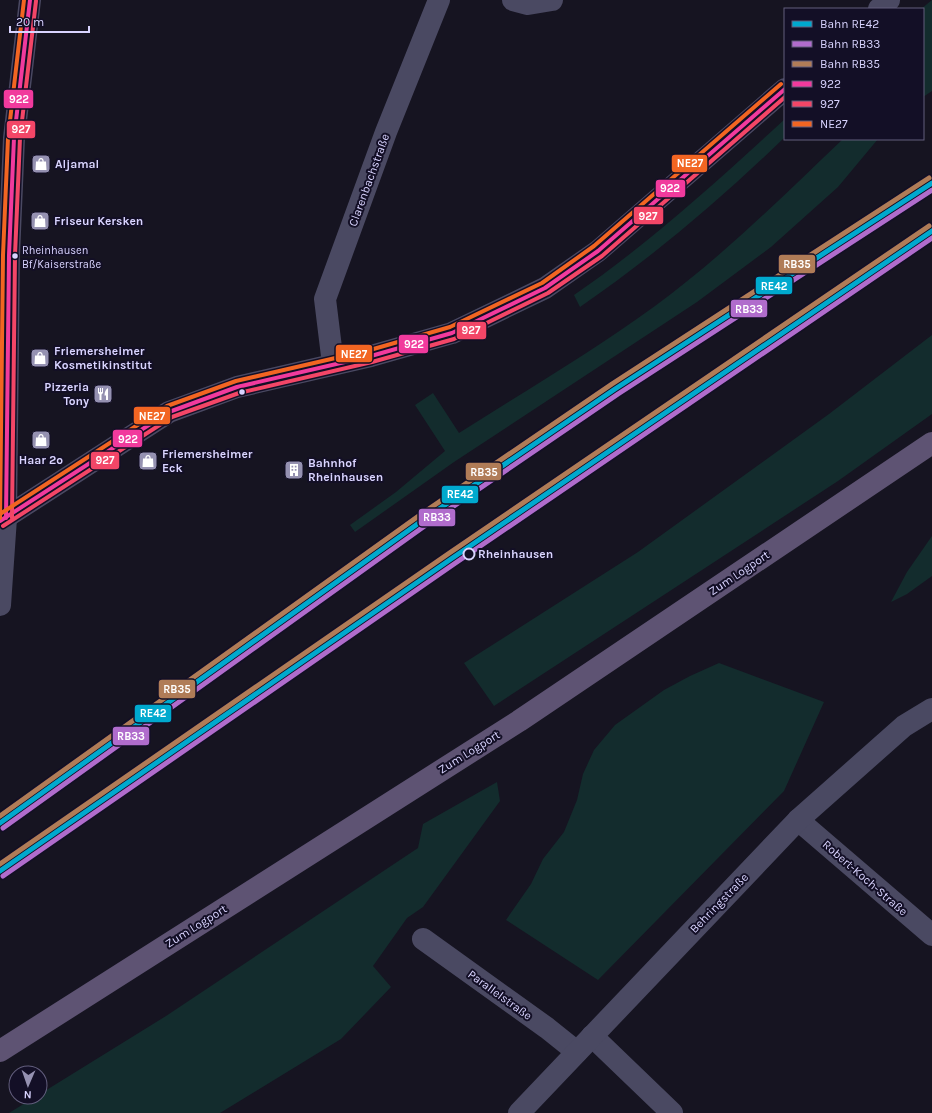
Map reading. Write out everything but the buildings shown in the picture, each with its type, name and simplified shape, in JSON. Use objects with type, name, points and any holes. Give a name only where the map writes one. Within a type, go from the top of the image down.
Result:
[{"type":"main road","name":"Zum Logport","points":[[0,1051],[519,721],[932,443]]},
{"type":"street","points":[[0,605],[3,520],[4,272],[14,138],[30,0]]},
{"type":"street","name":"Clarenbachstraße","points":[[333,364],[325,299],[386,132],[439,0]]},
{"type":"street","points":[[513,0],[528,4],[552,0]]},
{"type":"street","points":[[880,8],[889,0]]},
{"type":"street","points":[[3,520],[21,506],[169,412],[237,387],[452,333],[545,288],[598,251],[784,90]]},
{"type":"street","name":"Behringstraße","points":[[519,1113],[798,820],[904,726],[932,709]]},
{"type":"street","name":"Robert-Koch-Straße","points":[[798,820],[932,935]]},
{"type":"street","name":"Parallelstraße","points":[[423,939],[546,1028],[576,1052]]},
{"type":"street","points":[[592,1036],[672,1113]]},
{"type":"green space","points":[[932,0],[932,91],[924,96],[924,8],[922,8]]},
{"type":"green space","points":[[784,120],[784,138],[736,183],[661,247],[580,307],[574,295],[656,233]]},
{"type":"green space","points":[[842,140],[877,140],[838,187],[771,247],[697,302],[454,462],[355,532],[350,525],[396,492],[445,451],[415,405],[433,393],[459,433],[558,371],[655,306],[704,267],[775,204]]},
{"type":"green space","points":[[932,335],[932,414],[838,481],[494,706],[464,663],[638,552],[829,414]]},
{"type":"green space","points":[[932,536],[932,576],[907,594],[891,602],[907,572]]},
{"type":"green space","points":[[719,663],[824,702],[784,791],[598,980],[506,920],[531,884],[543,859],[564,832],[577,800],[583,774],[594,750],[615,725],[664,690]]},
{"type":"green space","points":[[497,782],[500,801],[423,907],[407,918],[373,966],[391,987],[341,1039],[220,1113],[9,1113],[22,1105],[48,1105],[48,1089],[166,1016],[418,848],[423,824]]},
{"type":"rail line","name":"RB35","points":[[0,816],[420,515],[612,384],[929,178]]},
{"type":"rail line","name":"RE42","points":[[0,823],[423,520],[615,389],[932,183]]},
{"type":"rail line","name":"RB33","points":[[3,828],[426,525],[618,394],[932,190]]},
{"type":"rail line","name":"RB35","points":[[0,864],[448,554],[929,226]]},
{"type":"rail line","name":"RE42","points":[[0,871],[451,559],[932,231]]},
{"type":"rail line","name":"RB33","points":[[3,876],[454,564],[932,238]]},
{"type":"transit line","name":"NE27","points":[[0,518],[3,255],[8,138],[24,0]]},
{"type":"transit line","name":"922","points":[[6,518],[9,255],[14,138],[30,0]]},
{"type":"transit line","name":"927","points":[[12,518],[15,255],[20,138],[36,1]]},
{"type":"transit line","name":"NE27","points":[[0,514],[167,406],[236,381],[370,350],[450,327],[542,283],[594,246],[781,84]]},
{"type":"transit line","name":"922","points":[[0,521],[169,412],[237,387],[371,356],[452,333],[545,288],[598,251],[784,90]]},
{"type":"transit line","name":"927","points":[[3,526],[172,417],[239,393],[372,362],[454,339],[548,293],[602,256],[784,98]]},
{"type":"place","name":"Aljamal","points":[[41,164]]},
{"type":"place","name":"Friseur Kersken","points":[[40,221]]},
{"type":"place","name":"Rheinhausen Bf/Kaiserstraße","points":[[15,256]]},
{"type":"place","name":"Friemersheimer Kosmetikinstitut","points":[[40,358]]},
{"type":"place","name":"Pizzeria Tony","points":[[103,394]]},
{"type":"place","name":"Haar 2o","points":[[41,440]]},
{"type":"place","name":"Friemersheimer Eck","points":[[148,461]]},
{"type":"place","name":"Bahnhof Rheinhausen","points":[[294,470]]},
{"type":"place","name":"Rheinhausen","points":[[469,554]]}]
